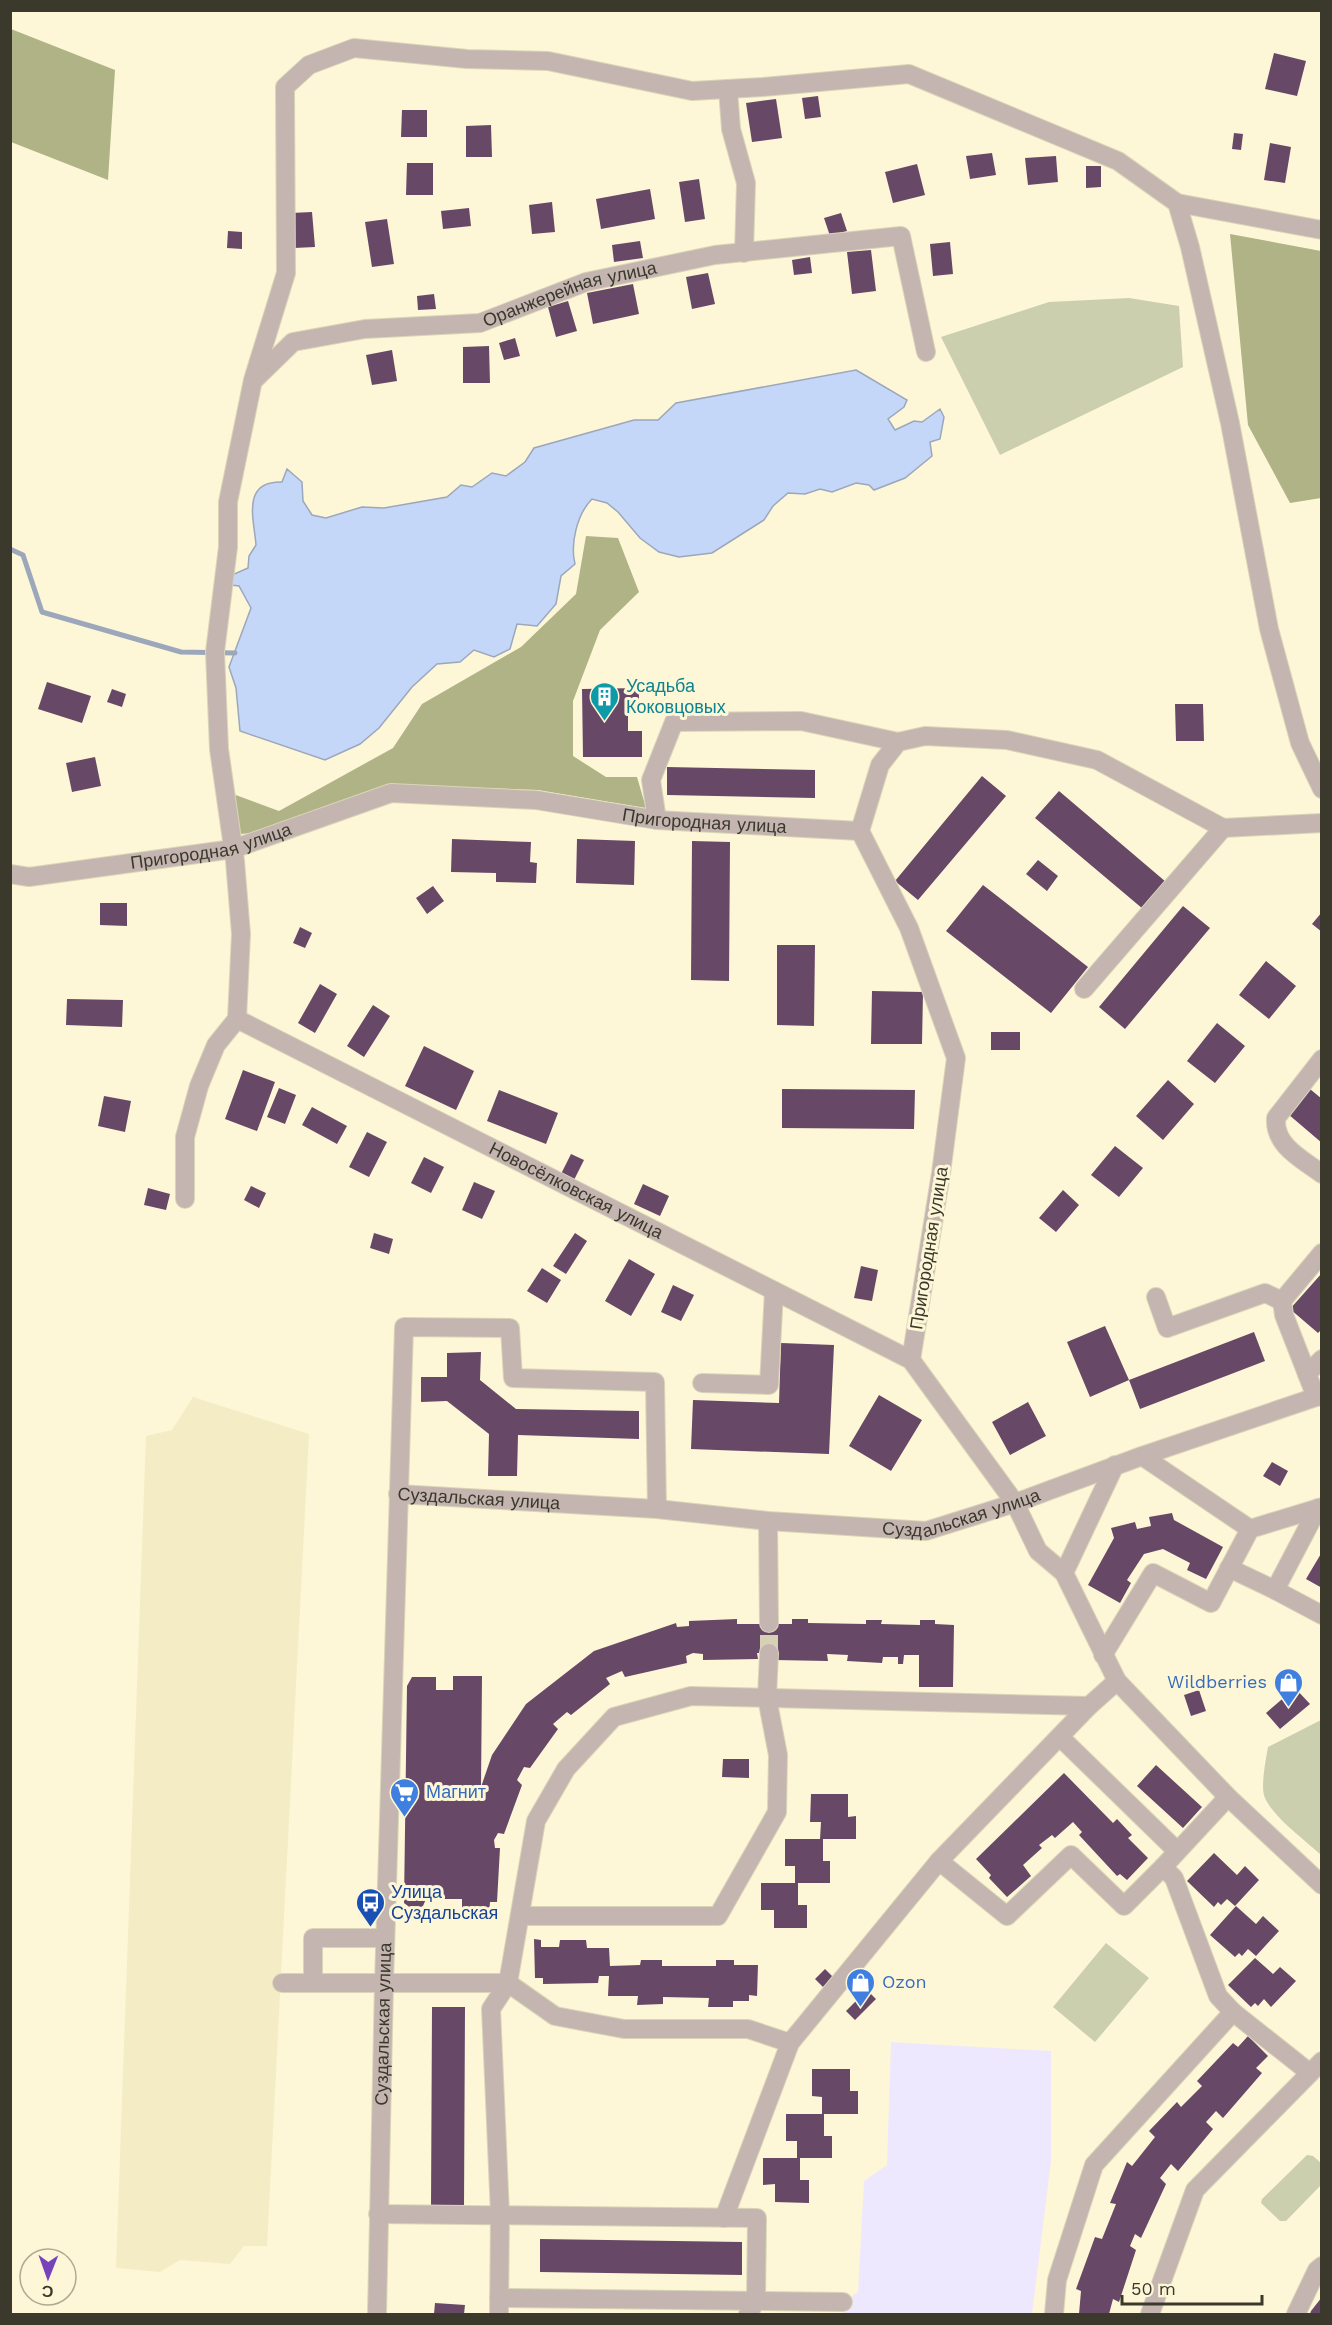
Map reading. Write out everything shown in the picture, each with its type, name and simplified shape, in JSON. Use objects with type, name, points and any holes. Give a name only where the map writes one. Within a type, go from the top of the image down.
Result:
[{"type":"street","points":[[185,1199],[185,1137],[199,1086],[216,1045],[237,1019],[241,934],[219,749],[215,652],[228,547],[228,502],[253,380],[286,273],[285,87],[309,64],[354,48],[467,59],[548,61],[692,91],[909,74],[1118,161],[1177,203],[1322,230]]},
{"type":"street","points":[[728,89],[731,129],[747,183],[744,253]]},
{"type":"street","points":[[1177,203],[1190,247],[1230,423],[1269,629],[1300,742],[1322,789]]},
{"type":"street","name":"Оранжерейная улица","points":[[253,380],[293,342],[365,329],[480,323],[586,282],[715,255],[901,236],[926,351]]},
{"type":"street","points":[[657,820],[651,780],[674,722],[801,721],[898,742],[925,736],[1007,740],[1097,760],[1223,828],[1322,823]]},
{"type":"street","points":[[860,831],[880,765],[898,742]]},
{"type":"street","name":"Пригородная улица","points":[[10,874],[29,877],[232,849],[391,793],[536,800],[657,820],[860,831],[909,928],[956,1058],[941,1173],[911,1360]]},
{"type":"street","points":[[1084,989],[1223,828]]},
{"type":"street","name":"Новосёлковская улица","points":[[237,1019],[911,1360],[1015,1503],[1038,1551],[1064,1573]]},
{"type":"street","points":[[1322,1059],[1276,1118],[1275,1127],[1285,1146],[1322,1174]]},
{"type":"street","points":[[1319,1396],[1307,1374],[1284,1315],[1282,1301],[1322,1253]]},
{"type":"street","points":[[702,1383],[769,1385],[774,1291]]},
{"type":"street","points":[[1156,1297],[1167,1328],[1265,1293],[1282,1301]]},
{"type":"street","points":[[398,1494],[404,1326],[510,1328],[513,1378],[656,1382],[657,1509]]},
{"type":"street","points":[[1307,1374],[1322,1359]]},
{"type":"street","name":"Суздальская улица","points":[[377,2314],[398,1494],[657,1509],[768,1521],[926,1531],[1015,1503],[1142,1455],[1319,1396]]},
{"type":"street","points":[[1142,1455],[1250,1529]]},
{"type":"street","points":[[1115,1465],[1064,1573],[1102,1655],[1117,1681],[1228,1797],[1322,1885]]},
{"type":"street","points":[[1102,1655],[1153,1573],[1211,1603],[1250,1529],[1320,1507]]},
{"type":"street","points":[[1275,1590],[1320,1507]]},
{"type":"street","points":[[768,1521],[769,1623]]},
{"type":"street","points":[[1229,1568],[1322,1615]]},
{"type":"street","points":[[520,1916],[718,1916],[777,1812],[778,1755],[767,1698],[769,1653]]},
{"type":"street","points":[[724,2218],[790,2043],[939,1861],[1089,1706],[1117,1681]]},
{"type":"street","points":[[843,2302],[752,2308],[499,2306],[500,2214],[491,2009],[508,1983],[536,1821],[566,1769],[614,1717],[691,1696],[1089,1706]]},
{"type":"street","points":[[1060,1737],[1177,1851]]},
{"type":"street","points":[[939,1861],[1007,1916],[1071,1855],[1124,1906],[1228,1797]]},
{"type":"street","points":[[1150,2314],[1195,2190],[1316,2067],[1233,2012],[1218,1996],[1174,1878],[1163,1867]]},
{"type":"street","points":[[313,1983],[313,1938],[385,1938]]},
{"type":"street","points":[[282,1983],[508,1983],[555,2016],[624,2029],[748,2029],[790,2043]]},
{"type":"street","points":[[1054,2314],[1057,2280],[1094,2165],[1233,2012]]},
{"type":"street","points":[[378,2214],[757,2218],[752,2308]]},
{"type":"street","points":[[1296,2314],[1317,2270],[1322,2266]]},
{"type":"shaded area","points":[[193,1397],[309,1434],[267,2246],[244,2246],[230,2264],[180,2260],[160,2272],[116,2268],[146,1436],[172,1430]]},
{"type":"shaded area","points":[[891,2042],[1051,2051],[1051,2161],[1032,2314],[843,2314],[843,2302],[858,2292],[864,2181],[887,2165]]},
{"type":"green space","points":[[11,29],[115,70],[108,180],[11,142]]},
{"type":"green space","points":[[1230,234],[1321,251],[1321,498],[1290,503],[1248,425]]},
{"type":"green space","points":[[1129,298],[1179,306],[1183,367],[1000,455],[941,337],[1049,302]]},
{"type":"green space","points":[[586,536],[618,538],[639,592],[600,630],[573,701],[573,756],[606,777],[637,777],[646,808],[538,790],[402,785],[266,832],[240,834],[233,794],[279,811],[393,748],[422,704],[521,647],[576,594]]},
{"type":"green space","points":[[1321,1720],[1321,1855],[1275,1813],[1265,1798],[1263,1788],[1268,1747]]},
{"type":"green space","points":[[1106,1943],[1149,1978],[1095,2042],[1053,2007]]},
{"type":"green space","points":[[1307,2155],[1313,2156],[1321,2163],[1321,2185],[1286,2221],[1280,2221],[1261,2203],[1262,2199]]},
{"type":"water","points":[[856,370],[907,400],[904,407],[888,419],[895,430],[914,421],[922,422],[940,409],[944,417],[940,439],[930,442],[932,456],[905,478],[874,490],[869,485],[856,483],[832,492],[820,489],[805,494],[788,493],[773,506],[764,520],[712,553],[679,557],[659,552],[640,538],[618,512],[607,503],[592,499],[579,521],[573,548],[575,564],[561,576],[556,604],[537,626],[517,624],[510,649],[494,657],[474,650],[460,662],[437,664],[412,687],[379,728],[360,744],[325,760],[240,731],[236,688],[229,667],[251,608],[239,586],[231,585],[232,575],[248,568],[249,556],[256,545],[253,513],[255,495],[260,488],[269,483],[282,482],[287,469],[302,482],[303,501],[312,515],[326,518],[362,507],[384,508],[447,497],[461,485],[472,487],[492,473],[506,476],[525,462],[534,448],[634,420],[658,420],[676,403]]},
{"type":"building","points":[[1274,53],[1306,61],[1297,96],[1265,89]]},
{"type":"building","points":[[818,96],[821,117],[805,119],[802,98]]},
{"type":"building","points":[[776,99],[782,138],[752,142],[746,103]]},
{"type":"building","points":[[402,110],[427,110],[427,137],[401,137]]},
{"type":"building","points":[[491,125],[492,157],[466,157],[466,126]]},
{"type":"building","points":[[1234,133],[1243,134],[1241,150],[1232,149]]},
{"type":"building","points":[[1270,143],[1291,147],[1285,183],[1264,180]]},
{"type":"building","points":[[992,153],[996,175],[970,179],[966,156]]},
{"type":"building","points":[[1056,156],[1058,182],[1028,185],[1025,158]]},
{"type":"building","points":[[407,163],[433,163],[433,195],[406,195]]},
{"type":"building","points":[[917,164],[925,195],[893,203],[885,172]]},
{"type":"building","points":[[1086,166],[1101,166],[1101,187],[1086,188]]},
{"type":"building","points":[[699,179],[705,219],[685,222],[679,182]]},
{"type":"building","points":[[650,189],[655,219],[601,229],[596,199]]},
{"type":"building","points":[[552,202],[555,232],[532,234],[529,205]]},
{"type":"building","points":[[469,208],[471,226],[443,229],[441,211]]},
{"type":"building","points":[[312,212],[315,247],[294,248],[291,213]]},
{"type":"building","points":[[841,213],[847,231],[830,236],[824,218]]},
{"type":"building","points":[[387,219],[394,264],[372,267],[365,222]]},
{"type":"building","points":[[228,231],[242,232],[242,249],[227,248]]},
{"type":"building","points":[[640,241],[643,258],[614,262],[612,245]]},
{"type":"building","points":[[950,242],[953,274],[933,276],[930,244]]},
{"type":"building","points":[[871,250],[876,291],[852,294],[847,252]]},
{"type":"building","points":[[810,257],[812,273],[794,275],[792,260]]},
{"type":"building","points":[[708,273],[715,304],[692,309],[686,277]]},
{"type":"building","points":[[633,284],[639,314],[593,324],[587,293]]},
{"type":"building","points":[[434,294],[436,309],[418,310],[417,296]]},
{"type":"building","points":[[568,301],[577,331],[556,337],[548,307]]},
{"type":"building","points":[[515,338],[520,356],[504,360],[499,343]]},
{"type":"building","points":[[489,346],[490,383],[463,383],[463,347]]},
{"type":"building","points":[[392,350],[397,381],[372,385],[366,355]]},
{"type":"building","points":[[47,682],[91,696],[82,723],[38,709]]},
{"type":"building","name":"Усадьба Коковцовых","points":[[639,688],[639,710],[628,710],[628,731],[642,731],[642,757],[583,757],[582,689]]},
{"type":"building","points":[[112,689],[126,694],[122,707],[107,702]]},
{"type":"building","points":[[1175,704],[1203,704],[1204,741],[1176,741]]},
{"type":"building","points":[[95,757],[101,786],[72,792],[66,763]]},
{"type":"building","points":[[667,767],[815,770],[815,798],[667,795]]},
{"type":"building","points":[[982,776],[1006,796],[918,900],[895,881]]},
{"type":"building","points":[[1059,791],[1166,882],[1143,909],[1035,818]]},
{"type":"building","points":[[452,839],[531,842],[530,862],[537,863],[536,883],[496,882],[496,873],[451,872]]},
{"type":"building","points":[[577,839],[635,841],[634,885],[576,883]]},
{"type":"building","points":[[692,841],[730,842],[729,981],[691,980]]},
{"type":"building","points":[[1038,860],[1058,876],[1047,891],[1026,874]]},
{"type":"building","points":[[983,885],[1088,967],[1051,1013],[946,931]]},
{"type":"building","points":[[433,886],[444,901],[427,914],[416,898]]},
{"type":"building","points":[[100,903],[127,903],[127,926],[100,925]]},
{"type":"building","points":[[1183,906],[1210,928],[1125,1029],[1099,1007]]},
{"type":"building","points":[[1322,912],[1322,932],[1312,924]]},
{"type":"building","points":[[300,927],[312,933],[305,948],[293,943]]},
{"type":"building","points":[[777,945],[815,945],[814,1026],[777,1025]]},
{"type":"building","points":[[1266,961],[1296,986],[1269,1019],[1239,995]]},
{"type":"building","points":[[320,984],[337,994],[315,1033],[298,1023]]},
{"type":"building","points":[[872,991],[923,992],[922,1044],[871,1044]]},
{"type":"building","points":[[67,999],[123,1000],[122,1027],[66,1025]]},
{"type":"building","points":[[373,1005],[390,1016],[364,1057],[347,1046]]},
{"type":"building","points":[[1217,1023],[1245,1046],[1215,1083],[1187,1061]]},
{"type":"building","points":[[991,1032],[1020,1032],[1020,1050],[991,1050]]},
{"type":"building","points":[[424,1046],[474,1071],[456,1110],[405,1086]]},
{"type":"building","points":[[243,1070],[275,1082],[257,1131],[225,1119]]},
{"type":"building","points":[[1168,1080],[1194,1104],[1163,1140],[1136,1116]]},
{"type":"building","points":[[279,1088],[296,1095],[285,1124],[267,1117]]},
{"type":"building","points":[[782,1089],[915,1090],[914,1129],[782,1128]]},
{"type":"building","points":[[1310,1089],[1322,1099],[1322,1143],[1288,1114]]},
{"type":"building","points":[[499,1090],[558,1113],[546,1144],[487,1121]]},
{"type":"building","points":[[104,1096],[131,1101],[125,1132],[98,1126]]},
{"type":"building","points":[[312,1107],[347,1126],[337,1144],[302,1125]]},
{"type":"building","points":[[367,1132],[387,1142],[369,1177],[349,1167]]},
{"type":"building","points":[[1115,1146],[1143,1168],[1119,1197],[1091,1175]]},
{"type":"building","points":[[571,1154],[584,1160],[574,1180],[561,1174]]},
{"type":"building","points":[[424,1157],[444,1167],[431,1193],[411,1183]]},
{"type":"building","points":[[474,1182],[495,1191],[482,1219],[462,1210]]},
{"type":"building","points":[[643,1184],[669,1196],[660,1216],[634,1204]]},
{"type":"building","points":[[251,1186],[266,1193],[259,1208],[244,1200]]},
{"type":"building","points":[[148,1188],[170,1194],[166,1210],[144,1205]]},
{"type":"building","points":[[1063,1190],[1079,1205],[1056,1232],[1039,1218]]},
{"type":"building","points":[[374,1233],[393,1239],[389,1254],[370,1248]]},
{"type":"building","points":[[575,1233],[587,1241],[566,1274],[553,1266]]},
{"type":"building","points":[[629,1259],[655,1274],[631,1316],[605,1301]]},
{"type":"building","points":[[861,1266],[878,1270],[872,1301],[854,1298]]},
{"type":"building","points":[[542,1268],[561,1280],[547,1303],[527,1291]]},
{"type":"building","points":[[1322,1273],[1322,1329],[1318,1333],[1290,1309]]},
{"type":"building","points":[[673,1285],[694,1295],[681,1321],[661,1312]]},
{"type":"building","points":[[1105,1326],[1129,1380],[1090,1397],[1067,1342]]},
{"type":"building","points":[[1254,1332],[1265,1361],[1140,1409],[1129,1380]]},
{"type":"building","points":[[781,1343],[834,1345],[829,1454],[691,1449],[693,1400],[779,1403]]},
{"type":"building","points":[[481,1352],[480,1380],[516,1409],[639,1411],[639,1439],[518,1435],[517,1476],[488,1476],[489,1434],[447,1401],[421,1402],[421,1377],[447,1377],[447,1353]]},
{"type":"building","points":[[879,1395],[922,1420],[891,1471],[849,1446]]},
{"type":"building","points":[[1028,1402],[1046,1436],[1010,1455],[992,1422]]},
{"type":"building","points":[[1272,1462],[1288,1471],[1280,1486],[1263,1476]]},
{"type":"building","points":[[1172,1513],[1174,1520],[1223,1547],[1206,1579],[1187,1570],[1190,1563],[1163,1549],[1144,1554],[1127,1580],[1131,1583],[1120,1603],[1088,1585],[1114,1538],[1111,1528],[1135,1522],[1137,1529],[1151,1526],[1149,1517]]},
{"type":"building","points":[[1322,1552],[1322,1588],[1306,1579]]},
{"type":"building","points":[[737,1619],[737,1624],[792,1624],[792,1619],[808,1619],[808,1623],[866,1624],[866,1620],[882,1620],[881,1624],[920,1625],[920,1620],[935,1620],[935,1624],[954,1625],[953,1687],[919,1687],[919,1655],[904,1655],[903,1664],[898,1664],[898,1657],[883,1657],[882,1663],[847,1661],[848,1655],[827,1654],[828,1661],[775,1660],[774,1653],[757,1653],[758,1659],[703,1660],[703,1654],[693,1653],[686,1656],[687,1663],[625,1677],[622,1671],[606,1678],[610,1684],[571,1715],[567,1712],[553,1724],[558,1729],[530,1768],[524,1767],[517,1780],[522,1785],[504,1834],[498,1833],[494,1840],[495,1848],[500,1848],[497,1902],[490,1902],[489,1915],[462,1915],[462,1899],[426,1899],[423,1906],[417,1909],[412,1909],[404,1903],[407,1686],[412,1677],[436,1677],[436,1690],[453,1690],[453,1676],[482,1676],[481,1787],[492,1755],[526,1704],[594,1651],[676,1623],[677,1627],[689,1626],[689,1621]]},
{"type":"building","name":"Wildberries","points":[[1295,1688],[1310,1704],[1280,1729],[1266,1713]]},
{"type":"building","points":[[1199,1690],[1206,1711],[1191,1716],[1184,1695]]},
{"type":"building","points":[[723,1759],[749,1759],[749,1778],[722,1777]]},
{"type":"building","points":[[1156,1765],[1202,1807],[1183,1828],[1137,1786]]},
{"type":"building","points":[[1064,1773],[1113,1823],[1117,1819],[1132,1835],[1128,1838],[1148,1858],[1127,1880],[1120,1874],[1117,1876],[1079,1835],[1082,1832],[1073,1822],[1055,1838],[1052,1835],[1039,1845],[1042,1848],[1023,1865],[1031,1876],[1007,1897],[989,1878],[991,1875],[976,1859]]},
{"type":"building","points":[[811,1794],[848,1794],[848,1817],[856,1816],[856,1839],[823,1839],[823,1861],[830,1861],[830,1883],[798,1883],[798,1905],[807,1905],[807,1928],[774,1928],[774,1910],[761,1910],[761,1883],[795,1883],[795,1866],[785,1866],[785,1839],[820,1839],[821,1822],[810,1822]]},
{"type":"building","points":[[1214,1853],[1237,1875],[1245,1866],[1259,1880],[1235,1906],[1227,1899],[1221,1905],[1218,1902],[1214,1907],[1187,1881]]},
{"type":"building","points":[[1236,1906],[1256,1924],[1263,1916],[1279,1931],[1256,1956],[1248,1949],[1242,1956],[1239,1953],[1235,1957],[1210,1935]]},
{"type":"building","points":[[534,1939],[541,1940],[541,1947],[559,1947],[560,1940],[586,1940],[587,1948],[609,1948],[610,1966],[640,1965],[641,1960],[662,1960],[662,1966],[716,1966],[716,1960],[734,1960],[734,1965],[758,1965],[757,1996],[749,1995],[749,2001],[733,2001],[733,2007],[708,2007],[709,1998],[663,1997],[663,2004],[637,2005],[638,1996],[608,1996],[609,1976],[599,1976],[598,1983],[543,1984],[543,1978],[535,1978]]},
{"type":"building","points":[[1255,1958],[1273,1974],[1280,1967],[1296,1981],[1271,2007],[1264,1999],[1258,2006],[1255,2003],[1251,2007],[1228,1985]]},
{"type":"building","points":[[825,1969],[833,1977],[823,1987],[815,1979]]},
{"type":"building","points":[[867,1990],[876,1999],[855,2020],[846,2011]]},
{"type":"building","points":[[432,2007],[465,2007],[464,2207],[431,2207]]},
{"type":"building","points":[[1248,2036],[1268,2056],[1256,2068],[1262,2073],[1223,2118],[1216,2111],[1206,2122],[1213,2129],[1178,2171],[1171,2164],[1160,2178],[1166,2184],[1141,2238],[1135,2234],[1130,2246],[1136,2250],[1119,2302],[1113,2299],[1109,2314],[1079,2314],[1081,2291],[1076,2289],[1095,2237],[1102,2239],[1116,2204],[1110,2203],[1127,2162],[1132,2166],[1155,2137],[1149,2131],[1177,2102],[1181,2107],[1202,2086],[1197,2081],[1233,2043],[1238,2047]]},
{"type":"building","points":[[812,2069],[850,2069],[850,2091],[858,2091],[858,2114],[824,2114],[824,2136],[832,2136],[832,2158],[800,2158],[800,2180],[809,2180],[809,2203],[775,2202],[775,2184],[763,2185],[763,2158],[797,2158],[797,2141],[786,2141],[786,2114],[822,2114],[822,2097],[812,2096]]},
{"type":"building","points":[[540,2239],[742,2242],[742,2275],[540,2272]]},
{"type":"building","points":[[1322,2297],[1322,2314],[1310,2314],[1311,2311]]},
{"type":"building","points":[[435,2303],[465,2305],[464,2314],[434,2314]]},
{"type":"waterway","points":[[10,549],[23,555],[42,612],[181,652],[235,653]]},
{"type":"tunnel","points":[[769,1623],[769,1653]]},
{"type":"place","name":"Усадьба Коковцовых","points":[[605,722]]},
{"type":"place","name":"Wildberries","points":[[1288,1708]]},
{"type":"place","name":"Магнит","points":[[405,1818]]},
{"type":"place","name":"Улица Суздальская","points":[[370,1928]]},
{"type":"place","name":"Ozon","points":[[861,2008]]}]
